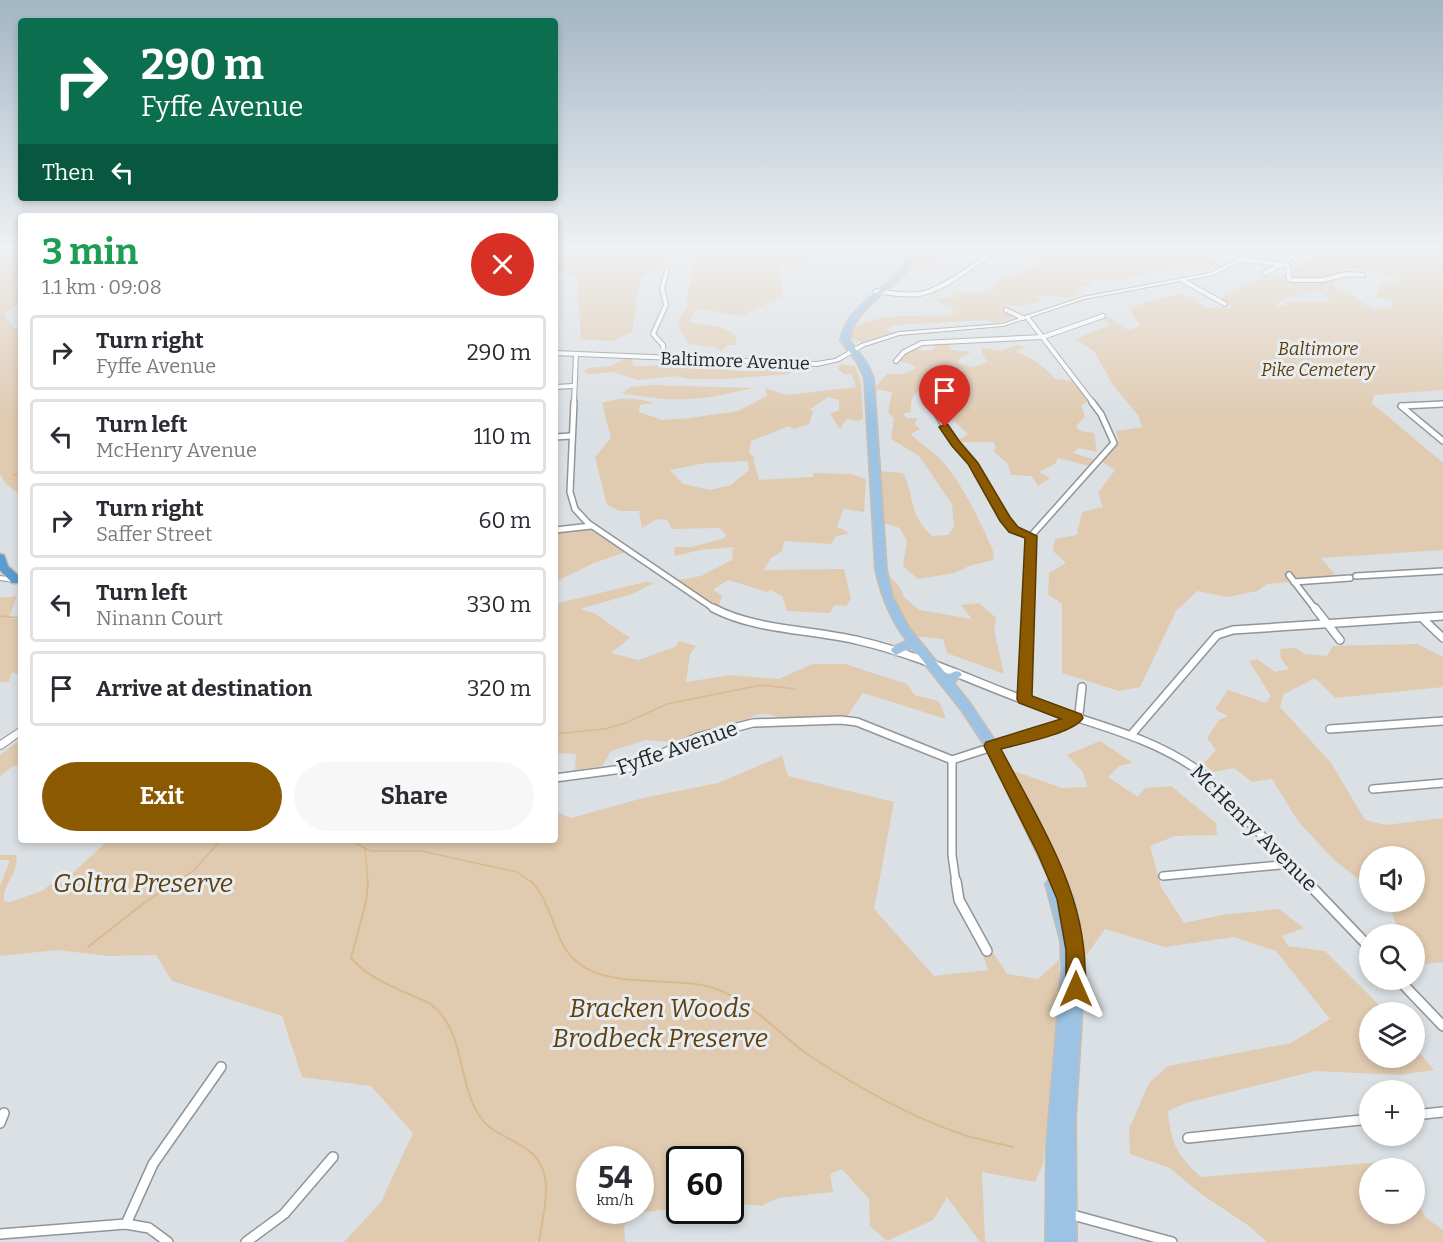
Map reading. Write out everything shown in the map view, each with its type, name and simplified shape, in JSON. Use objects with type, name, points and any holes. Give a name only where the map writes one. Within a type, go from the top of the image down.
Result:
[{"type":"highway","points":[[0,557],[3,567],[18,581]]},
{"type":"main road","points":[[865,304],[845,323],[841,330],[841,341],[867,372],[870,385],[884,588],[892,608],[926,663],[989,747]]},
{"type":"main road","points":[[852,355],[862,372],[866,391],[877,583],[887,613],[908,645],[926,663],[952,679],[989,747],[1053,884],[1068,941],[1069,969],[1055,1144],[1061,1212],[1067,1242]]},
{"type":"main road","points":[[896,651],[908,645]]},
{"type":"main road","points":[[1055,1242],[1061,1212]]},
{"type":"street","points":[[664,358],[663,345],[653,334],[665,304]]},
{"type":"street","points":[[852,355],[868,343],[899,334],[996,327],[1065,304]]},
{"type":"street","points":[[1006,310],[1025,317],[1043,337],[1105,419],[1111,432],[1113,445],[1031,536],[1024,699]]},
{"type":"street","points":[[896,361],[904,352],[922,343],[1043,337],[1102,316]]},
{"type":"street","name":"Baltimore Avenue","points":[[558,353],[805,365],[852,355]]},
{"type":"street","points":[[576,354],[570,492],[575,509],[591,526],[718,612],[746,621],[857,639],[926,663]]},
{"type":"street","points":[[558,387],[573,386]]},
{"type":"street","points":[[1443,404],[1401,406],[1443,441]]},
{"type":"street","points":[[934,405],[934,409],[956,444],[973,463],[1005,519],[1014,530],[1031,536]]},
{"type":"street","points":[[558,437],[572,436]]},
{"type":"street","points":[[558,530],[591,526]]},
{"type":"street","points":[[1294,582],[1443,571]]},
{"type":"street","points":[[1289,576],[1340,640]]},
{"type":"street","points":[[0,578],[18,581]]},
{"type":"street","points":[[1131,735],[1217,635],[1233,630],[1443,616]]},
{"type":"street","points":[[1422,618],[1443,638]]},
{"type":"street","name":"McHenry Avenue","points":[[952,679],[1024,699],[1162,746],[1194,766],[1359,936]]},
{"type":"street","points":[[987,951],[959,900],[952,855],[952,760],[1055,728],[1075,718],[1079,712],[1082,687]]},
{"type":"street","name":"Fyffe Avenue","points":[[558,778],[622,771],[698,737],[744,724],[762,722],[841,720],[857,722],[952,760]]},
{"type":"street","points":[[1330,729],[1443,721]]},
{"type":"street","points":[[0,746],[18,732]]},
{"type":"street","points":[[1373,789],[1443,783]]},
{"type":"street","points":[[1163,876],[1291,864]]},
{"type":"street","points":[[1409,990],[1443,1026]]},
{"type":"street","points":[[126,1224],[153,1164],[221,1067]]},
{"type":"street","points":[[1425,1114],[1443,1112]]},
{"type":"street","points":[[1188,1138],[1359,1120]]},
{"type":"street","points":[[246,1242],[284,1214],[333,1157]]},
{"type":"street","points":[[1061,1212],[1173,1242]]},
{"type":"street","points":[[0,1234],[126,1224],[149,1228],[168,1242]]},
{"type":"green space","points":[[0,304],[17,304],[4,314],[13,327],[18,330],[18,493],[6,484],[0,474]]},
{"type":"green space","points":[[579,304],[636,304],[632,332],[612,341],[581,339]]},
{"type":"green space","points":[[687,304],[766,304],[741,316],[696,309],[689,322],[723,328],[734,334],[737,339],[735,345],[727,345],[721,352],[715,347],[689,344],[678,322]]},
{"type":"green space","points":[[943,304],[1030,304],[1020,307],[1007,305],[1001,311],[1015,317],[995,324],[987,320],[894,325],[886,329],[893,333],[862,342],[849,338],[846,332],[858,325],[884,318],[954,315],[951,306]]},
{"type":"green space","name":"Baltimore Pike Cemetery","points":[[1141,304],[1200,304],[1206,308],[1233,308],[1228,304],[1277,304],[1273,307],[1287,306],[1285,304],[1364,304],[1373,310],[1392,306],[1392,304],[1443,304],[1443,390],[1374,395],[1372,403],[1443,463],[1443,550],[1321,558],[1338,578],[1267,584],[1257,591],[1227,597],[1197,591],[1176,611],[1140,687],[1119,691],[1062,673],[1062,604],[1048,594],[1049,573],[1066,563],[1053,551],[1055,539],[1077,535],[1082,512],[1103,507],[1098,493],[1115,470],[1102,462],[1119,441],[1116,431],[1142,427],[1138,415],[1113,385],[1094,351],[1075,339],[1110,325],[1103,318],[1108,317],[1128,330],[1140,326],[1129,309]]},
{"type":"green space","points":[[947,343],[952,350],[971,352],[960,358],[958,363],[973,367],[988,362],[983,356],[981,347],[1000,351],[1017,345],[1026,347],[1015,352],[1037,362],[1055,379],[1075,381],[1091,401],[1081,405],[1085,417],[1076,426],[1080,431],[1094,433],[1097,452],[1078,448],[1073,453],[1099,461],[1093,467],[1058,458],[1055,464],[1039,472],[1050,478],[1038,486],[1032,476],[1011,475],[1008,464],[993,451],[996,448],[994,442],[957,442],[968,434],[954,421],[945,419],[948,407],[959,399],[927,391],[915,394],[911,412],[903,414],[906,418],[917,418],[915,424],[920,429],[911,434],[939,458],[954,477],[978,518],[994,554],[993,560],[969,566],[955,573],[918,579],[903,566],[907,541],[900,528],[884,523],[879,471],[903,473],[915,513],[932,536],[948,535],[954,527],[952,504],[919,456],[891,439],[894,419],[888,412],[892,392],[874,389],[887,374],[903,374],[916,368],[911,364],[896,361],[915,345],[922,351],[933,350],[934,344]]},
{"type":"green space","points":[[623,359],[632,359],[633,366],[692,366],[742,371],[780,367],[789,370],[790,374],[725,379],[688,379],[675,376],[638,380],[613,372],[590,374],[583,372],[588,368],[611,366]]},
{"type":"green space","points":[[840,364],[855,366],[861,383],[863,418],[859,421],[846,419],[840,429],[830,414],[839,410],[839,400],[828,397],[809,410],[813,411],[809,424],[794,429],[789,426],[751,441],[749,453],[754,457],[759,480],[813,477],[814,473],[851,474],[866,479],[864,512],[843,509],[837,527],[847,531],[848,534],[836,536],[831,544],[784,541],[782,551],[771,558],[764,570],[844,569],[851,599],[846,606],[835,605],[829,613],[787,611],[782,596],[771,590],[767,592],[728,580],[713,590],[722,596],[719,605],[714,609],[672,581],[701,576],[732,560],[733,547],[700,550],[675,556],[674,547],[692,547],[725,538],[726,534],[719,528],[672,529],[667,520],[657,519],[642,528],[639,511],[620,511],[607,505],[595,457],[611,438],[602,403],[628,398],[641,400],[654,403],[640,405],[639,412],[662,420],[690,418],[738,411],[767,396],[765,388],[788,395],[856,387],[852,375],[844,374],[838,369]],"holes":[[[748,461],[749,470],[731,485],[710,490],[683,484],[670,470],[705,463]]]},
{"type":"green space","points":[[654,385],[753,388],[687,399],[622,394],[630,387]]},
{"type":"green space","points":[[591,526],[628,551],[594,563],[558,581],[558,530]]},
{"type":"green space","points":[[886,573],[899,586],[904,597],[919,610],[972,619],[961,605],[979,603],[996,618],[994,630],[1004,674],[947,653],[943,639],[914,636],[895,609]]},
{"type":"green space","points":[[645,582],[654,583],[632,594],[580,609],[594,613],[630,638],[611,653],[638,660],[675,647],[679,641],[696,646],[690,654],[686,682],[731,675],[779,679],[812,664],[845,664],[907,684],[914,695],[939,701],[946,719],[863,693],[847,716],[779,718],[766,714],[757,715],[744,722],[672,742],[646,740],[611,751],[602,766],[575,770],[576,754],[558,753],[558,603]]},
{"type":"green space","points":[[17,596],[9,618],[18,620],[18,674],[12,672],[9,682],[0,682],[0,598]]},
{"type":"green space","points":[[1417,644],[1443,657],[1443,687],[1335,698],[1315,678],[1284,694],[1280,707],[1331,763],[1365,820],[1386,825],[1443,818],[1443,962],[1425,964],[1425,924],[1396,924],[1392,912],[1425,912],[1425,846],[1359,846],[1359,879],[1334,860],[1298,821],[1272,779],[1252,782],[1234,768],[1212,772],[1204,763],[1216,750],[1207,738],[1219,720],[1228,716],[1215,709],[1228,690],[1266,703],[1271,696],[1249,661],[1257,659],[1275,672],[1289,669],[1281,659],[1280,649],[1296,648],[1304,654],[1327,656],[1333,646]]},
{"type":"green space","points":[[18,741],[18,765],[13,766],[0,776],[0,755]]},
{"type":"green space","points":[[1100,741],[1133,763],[1119,766],[1108,777],[1138,797],[1145,788],[1171,786],[1216,823],[1217,835],[1175,836],[1150,846],[1161,887],[1184,923],[1222,915],[1279,909],[1304,928],[1282,936],[1288,946],[1325,951],[1359,985],[1359,990],[1364,990],[1376,1002],[1359,1002],[1359,1068],[1425,1068],[1425,1059],[1434,1070],[1400,1075],[1315,1071],[1186,1103],[1168,1111],[1173,1141],[1186,1162],[1201,1177],[1359,1164],[1359,1224],[1425,1224],[1425,1216],[1443,1230],[1443,1242],[1267,1242],[1249,1226],[1201,1194],[1170,1168],[1130,1154],[1129,1129],[1149,1083],[1168,1066],[1291,1043],[1330,1019],[1276,951],[1234,937],[1165,947],[1105,929],[1085,957],[1071,894],[1008,769],[1062,788],[1087,787],[1083,772],[1067,755]]},
{"type":"green space","points":[[782,756],[788,776],[894,802],[874,909],[934,976],[988,970],[983,955],[994,954],[1007,974],[1038,979],[1059,960],[1059,985],[1043,1164],[1035,1182],[982,1172],[985,1242],[980,1242],[947,1197],[933,1220],[887,1241],[870,1226],[869,1199],[842,1169],[830,1174],[833,1192],[778,1198],[761,1206],[744,1204],[744,1146],[666,1146],[666,1210],[654,1211],[654,1146],[576,1146],[576,1224],[626,1224],[625,1242],[344,1242],[381,1202],[413,1133],[371,1086],[302,1077],[282,1016],[172,981],[156,955],[109,956],[57,950],[0,956],[0,886],[10,860],[0,860],[0,855],[16,855],[16,867],[4,895],[4,901],[10,902],[42,891],[51,884],[63,882],[104,843],[558,843],[558,812],[571,818],[643,798],[718,783]]},
{"type":"waterway","points":[[14,475],[18,474]]},
{"type":"waterway","points":[[0,616],[18,618]]},
{"type":"waterway","points":[[558,734],[605,729],[625,723],[667,704],[761,685],[795,689]]},
{"type":"waterway","points":[[175,883],[194,870],[218,843]]},
{"type":"waterway","points":[[355,843],[371,851],[421,851],[517,872],[532,883]]},
{"type":"waterway","points":[[365,849],[368,882]]},
{"type":"waterway","points":[[88,947],[144,903],[177,881]]},
{"type":"waterway","points":[[531,881],[539,890],[569,954],[593,972],[628,980],[686,983],[719,990],[754,1010],[807,1054],[883,1100],[943,1128],[1013,1147]]},
{"type":"waterway","points":[[368,882],[366,902],[351,958],[364,971],[396,989],[429,1003],[444,1017],[456,1045],[473,1105],[481,1118],[495,1131],[529,1150],[541,1165],[546,1193],[539,1242]]},
{"type":"route","points":[[945,427],[973,463],[1005,519],[1014,530],[1031,536],[1024,699],[1075,718],[1063,725],[992,746],[1046,853],[1066,899],[1076,950],[1076,989]]},
{"type":"park label","name":"Goltra Preserve","points":[[143,883]]},
{"type":"park label","name":"Bracken Woods Brodbeck Preserve","points":[[660,1023]]}]
